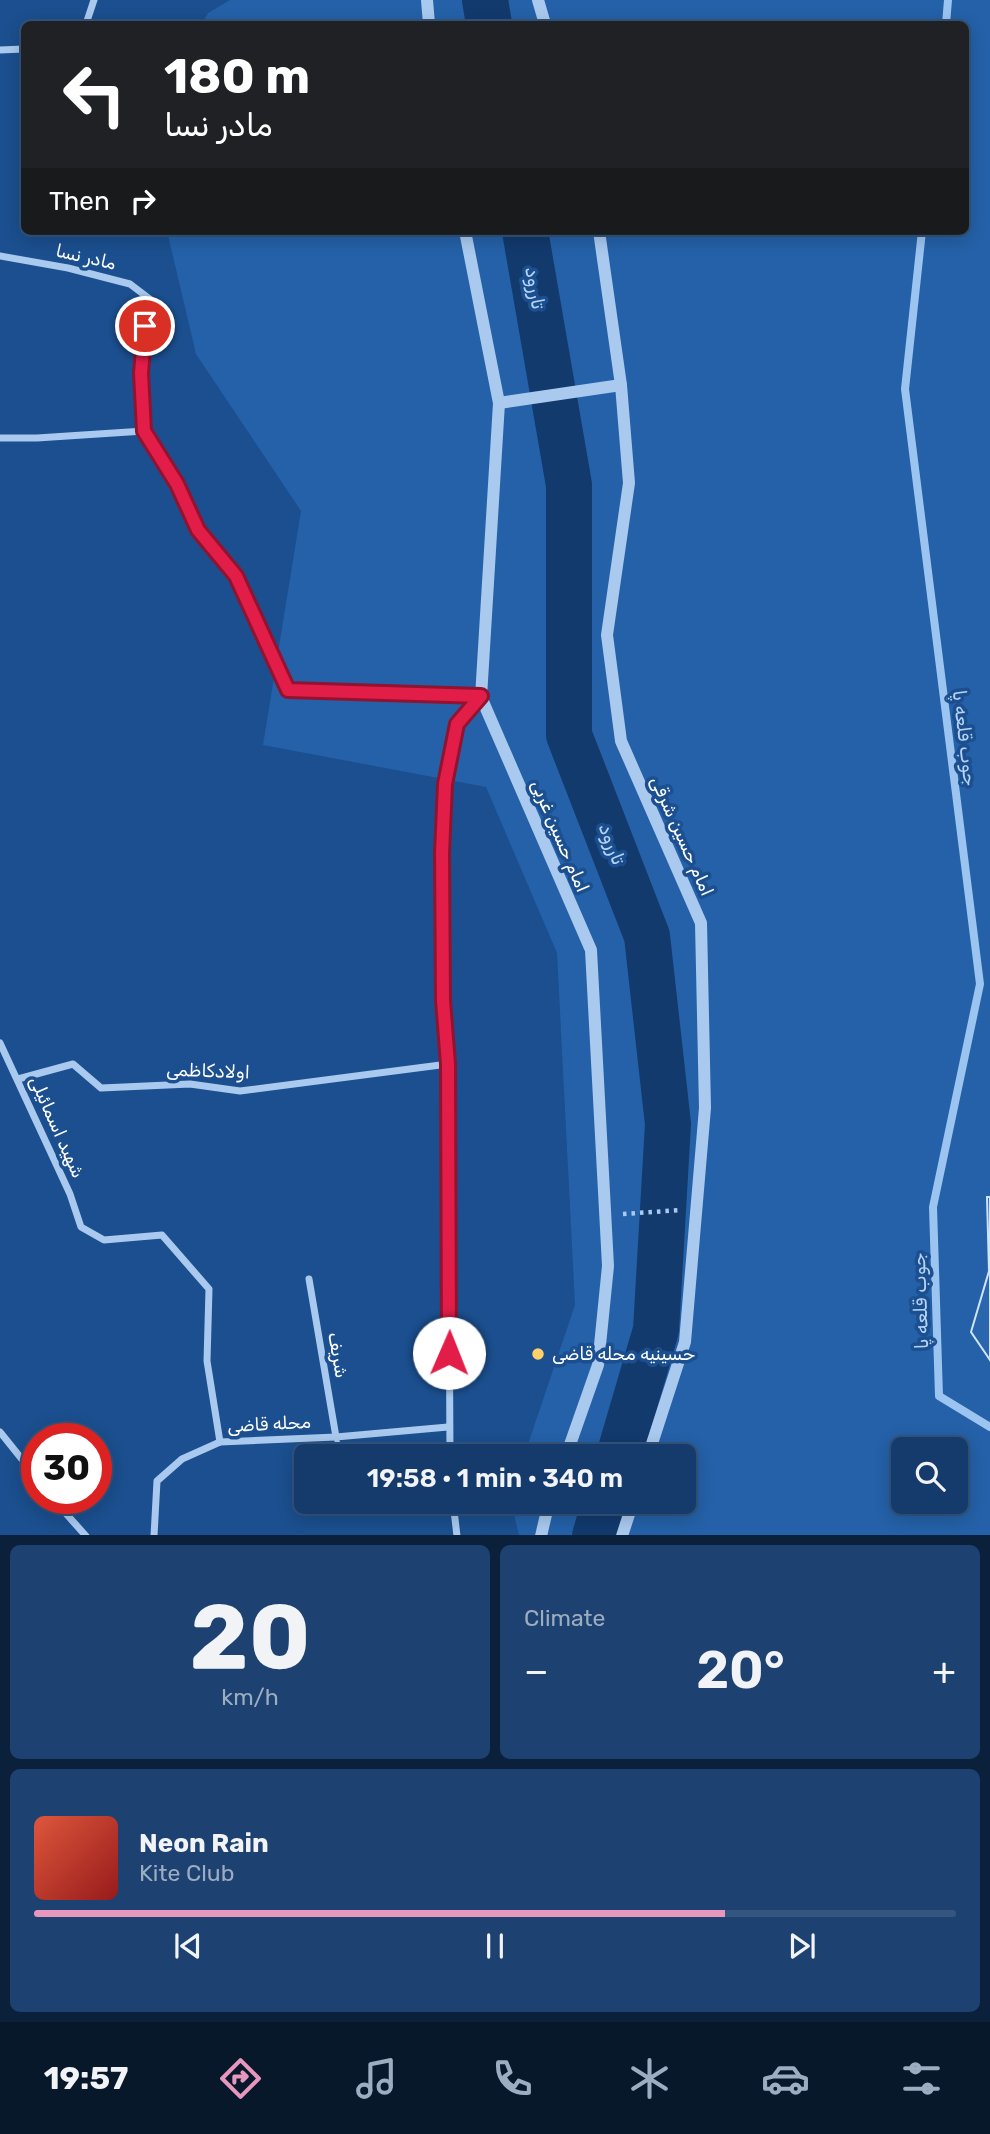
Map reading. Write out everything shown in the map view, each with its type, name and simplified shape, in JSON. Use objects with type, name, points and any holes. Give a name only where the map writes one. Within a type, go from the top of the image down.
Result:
[{"type":"street","points":[[87,21],[94,0]]},
{"type":"street","points":[[427,0],[429,21]]},
{"type":"street","points":[[538,0],[544,21]]},
{"type":"street","points":[[0,50],[21,49]]},
{"type":"street","name":"امام حسین غربی","points":[[466,235],[499,403],[481,696],[591,950],[608,1266],[598,1365],[570,1444]]},
{"type":"street","name":"امام حسین شرقی","points":[[599,235],[621,385],[629,483],[607,635],[621,741],[701,923],[705,1108],[685,1342],[652,1444]]},
{"type":"street","name":"مادر نسا","points":[[0,256],[68,268],[130,284],[155,303],[145,326],[141,373],[144,431],[177,484],[198,530],[236,576],[288,690],[481,696]]},
{"type":"street","points":[[499,403],[621,385]]},
{"type":"street","points":[[0,438],[144,431]]},
{"type":"street","points":[[449,1444],[448,1064],[443,986],[445,784],[457,724],[481,696]]},
{"type":"street","name":"شهید اسمائیلی","points":[[0,1043],[70,1194],[81,1227],[103,1240],[162,1235],[209,1289],[207,1361],[220,1442]]},
{"type":"street","name":"اولادکاظمی","points":[[18,1079],[73,1064],[101,1088],[190,1084],[240,1091],[448,1064]]},
{"type":"street","name":"شریف","points":[[309,1279],[336,1437]]},
{"type":"street","name":"محله قاضی","points":[[154,1535],[157,1482],[182,1459],[220,1442],[336,1437],[448,1427]]},
{"type":"street","points":[[0,1432],[21,1458]]},
{"type":"street","points":[[67,1514],[86,1535]]},
{"type":"street","points":[[454,1514],[457,1535]]},
{"type":"street","points":[[541,1535],[547,1514]]},
{"type":"street","points":[[622,1535],[629,1514]]},
{"type":"lane","points":[[336,1437],[338,1444]]},
{"type":"path","points":[[605,1215],[697,1209]]},
{"type":"shaded area","points":[[230,0],[990,0],[990,1535],[519,1535],[514,1514],[696,1514],[696,1444],[528,1444],[575,1305],[557,953],[486,787],[263,745],[301,511],[196,354],[168,235],[969,235],[969,21],[204,21],[208,13]]},
{"type":"building","points":[[987,1197],[990,1197],[990,1360],[971,1332],[989,1271]]},
{"type":"waterway","name":"تاررود","points":[[485,0],[488,21]]},
{"type":"waterway","name":"جوب قلعه پا","points":[[946,21],[948,0]]},
{"type":"waterway","name":"تاررود","points":[[526,235],[569,485],[569,735],[647,936],[668,1124],[656,1330],[623,1444]]},
{"type":"waterway","name":"جوب قلعه پا","points":[[922,235],[905,389],[980,984],[933,1207],[939,1396],[990,1427]]},
{"type":"waterway","name":"تاررود","points":[[595,1535],[601,1514]]},
{"type":"place","name":"حسینیه محله قاضی","points":[[538,1354]]},
{"type":"route","points":[[145,326],[141,373],[144,431],[177,484],[198,530],[236,576],[266,647],[288,690],[481,696],[457,724],[445,784],[442,853],[443,1000],[448,1064],[449,1353]]}]
